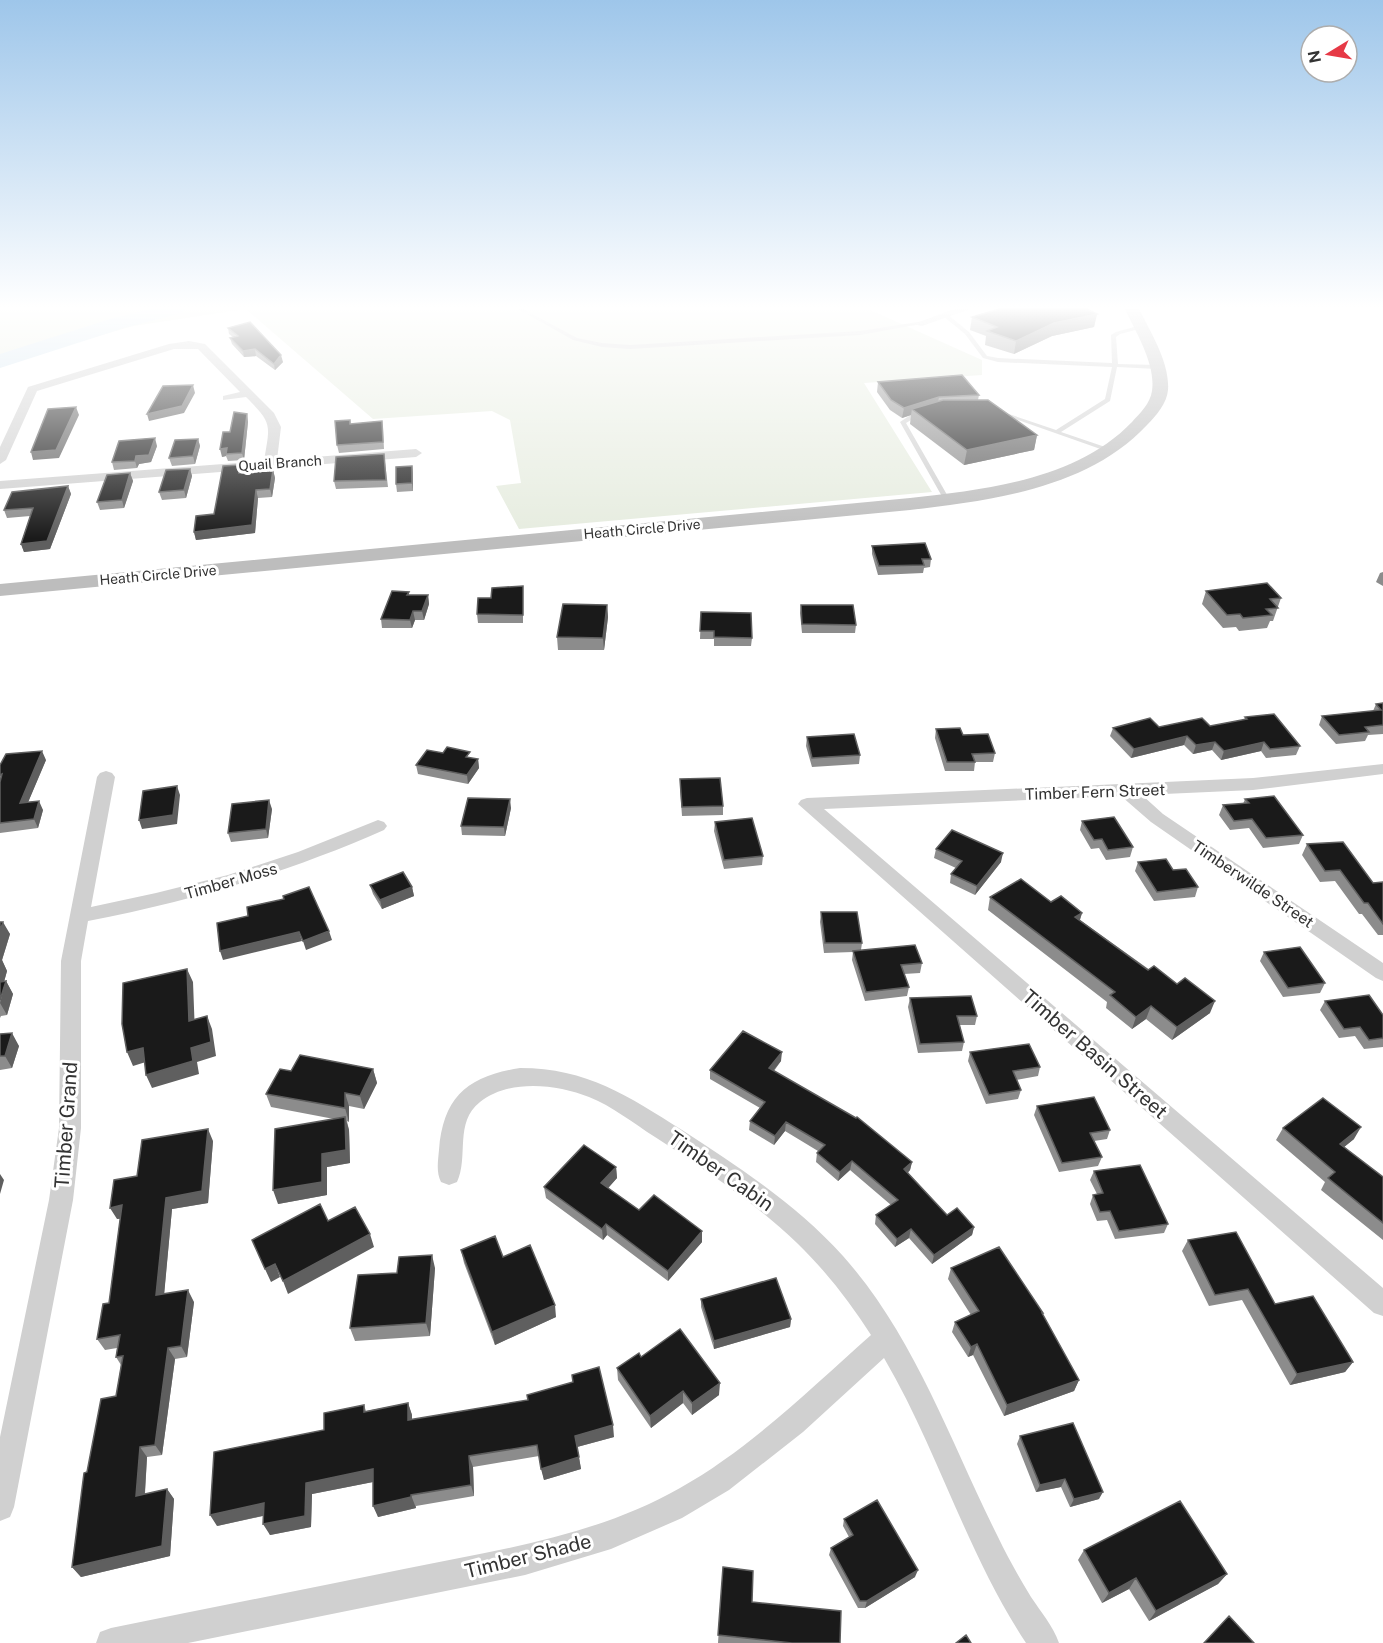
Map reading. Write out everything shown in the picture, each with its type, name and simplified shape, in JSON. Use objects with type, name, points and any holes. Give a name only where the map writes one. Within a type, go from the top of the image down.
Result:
[{"type":"street","points":[[0,460],[32,389],[43,386]]},
{"type":"street","points":[[242,386],[273,421],[274,433],[270,464]]},
{"type":"street","name":"Heath Circle Drive","points":[[0,590],[947,500],[1033,483],[1074,468],[1109,450],[1138,428],[1151,411],[1160,393],[1159,386]]},
{"type":"street","points":[[227,398],[249,393]]},
{"type":"street","name":"Quail Branch","points":[[0,485],[416,453]]},
{"type":"street","name":"Timber Fern Street","points":[[807,804],[1253,784],[1383,769]]},
{"type":"street","name":"Timber Grand","points":[[0,1507],[61,1200],[70,1128],[71,961],[106,777]]},
{"type":"street","name":"Timberwilde Street","points":[[1126,790],[1157,818],[1383,973]]},
{"type":"street","name":"Timber Basin Street","points":[[807,804],[1383,1304]]},
{"type":"street","name":"Timber Moss","points":[[78,916],[203,890],[285,865],[378,826]]},
{"type":"street","name":"Timber Cabin","points":[[449,1174],[453,1128],[459,1110],[478,1088],[506,1079],[550,1078],[593,1088],[618,1101],[764,1198],[829,1257],[859,1294],[887,1338],[928,1417],[988,1550],[1044,1643]]},
{"type":"street","name":"Timber Shade","points":[[111,1643],[525,1560],[581,1545],[638,1524],[692,1497],[741,1465],[887,1338]]},
{"type":"lane","points":[[1057,432],[1108,400],[1110,386]]},
{"type":"lane","points":[[993,411],[1109,450]]},
{"type":"lane","points":[[934,413],[914,416],[903,422],[947,500]]},
{"type":"shaded area","points":[[335,386],[866,386],[932,492],[519,529],[496,486],[521,483],[510,420],[492,411],[373,419]]},
{"type":"building","points":[[163,386],[193,386],[182,406],[147,414]]},
{"type":"building","points":[[881,386],[971,386],[979,395],[939,397],[904,408],[891,400]]},
{"type":"building","points":[[943,400],[988,400],[1037,435],[967,450],[912,409]]},
{"type":"building","points":[[76,407],[56,450],[31,452],[48,409]]},
{"type":"building","points":[[234,412],[247,414],[242,453],[226,454],[227,448],[220,449],[223,432],[230,432]]},
{"type":"building","points":[[350,420],[350,424],[382,421],[383,442],[337,445],[335,421]]},
{"type":"building","points":[[155,438],[149,455],[136,456],[135,461],[112,462],[119,441]]},
{"type":"building","points":[[198,439],[193,456],[169,458],[175,440]]},
{"type":"building","points":[[384,454],[386,480],[334,481],[336,457]]},
{"type":"building","points":[[240,465],[239,473],[273,470],[270,489],[256,490],[252,525],[194,532],[196,516],[214,514],[223,466]]},
{"type":"building","points":[[412,466],[412,483],[396,484],[396,467]]},
{"type":"building","points":[[190,469],[184,490],[159,492],[166,470]]},
{"type":"building","points":[[130,473],[122,500],[97,502],[107,475]]},
{"type":"building","points":[[68,486],[47,541],[21,544],[33,508],[4,510],[12,492]]},
{"type":"building","points":[[925,543],[931,559],[922,559],[924,565],[879,566],[872,546]]},
{"type":"building","points":[[1267,583],[1281,598],[1270,599],[1278,608],[1266,609],[1272,615],[1243,618],[1240,614],[1227,615],[1206,591]]},
{"type":"building","points":[[523,586],[523,615],[477,614],[478,598],[491,598],[492,588]]},
{"type":"building","points":[[392,591],[409,592],[407,595],[428,595],[422,611],[413,611],[410,620],[381,619]]},
{"type":"building","points":[[563,604],[607,605],[603,638],[557,637]]},
{"type":"building","points":[[801,605],[853,605],[856,625],[802,624]]},
{"type":"building","points":[[701,612],[751,613],[752,638],[714,637],[714,631],[700,631]]},
{"type":"building","points":[[1383,703],[1383,725],[1365,727],[1369,732],[1339,735],[1322,716],[1381,710],[1376,704]]},
{"type":"building","points":[[1274,714],[1300,746],[1270,749],[1264,742],[1224,751],[1215,742],[1196,745],[1187,736],[1134,749],[1113,728],[1150,718],[1159,727],[1202,718],[1210,726],[1247,719],[1245,717]]},
{"type":"building","points":[[960,728],[963,735],[988,734],[995,753],[972,754],[975,762],[947,762],[936,729]]},
{"type":"building","points":[[854,734],[860,755],[812,758],[807,737]]},
{"type":"building","points":[[447,747],[470,752],[466,757],[478,759],[467,775],[416,765],[427,750],[443,753]]},
{"type":"building","points":[[42,751],[20,803],[39,801],[34,819],[0,823],[2,774],[0,775],[0,765],[6,754]]},
{"type":"building","points":[[720,778],[723,806],[682,807],[680,779]]},
{"type":"building","points":[[177,786],[173,815],[139,820],[143,791]]},
{"type":"building","points":[[1274,796],[1303,835],[1266,838],[1252,819],[1234,821],[1223,805],[1249,803],[1245,799]]},
{"type":"building","points":[[468,798],[510,799],[504,827],[461,826]]},
{"type":"building","points":[[269,800],[266,829],[228,833],[232,804]]},
{"type":"building","points":[[1114,817],[1133,847],[1108,850],[1102,839],[1094,840],[1082,821]]},
{"type":"building","points":[[752,818],[763,856],[724,860],[715,822]]},
{"type":"building","points":[[952,830],[1003,853],[977,886],[951,874],[962,861],[936,849]]},
{"type":"building","points":[[1343,842],[1373,883],[1383,882],[1383,924],[1340,870],[1325,871],[1307,844]]},
{"type":"building","points":[[1166,859],[1173,870],[1186,869],[1198,887],[1157,892],[1138,862]]},
{"type":"building","points":[[403,872],[412,887],[380,900],[370,885]]},
{"type":"building","points":[[1021,879],[1051,902],[1061,896],[1082,913],[1075,917],[1148,970],[1154,966],[1177,984],[1185,978],[1215,1001],[1177,1027],[1151,1006],[1136,1017],[1110,995],[1115,992],[990,897]]},
{"type":"building","points":[[309,887],[329,931],[303,941],[299,932],[220,951],[217,923],[248,916],[247,907],[284,899],[283,896]]},
{"type":"building","points":[[821,912],[857,912],[862,943],[825,943]]},
{"type":"building","points":[[915,945],[922,963],[901,965],[909,987],[866,992],[853,951]]},
{"type":"building","points":[[1300,947],[1325,983],[1288,988],[1264,952]]},
{"type":"building","points":[[187,969],[189,1021],[207,1016],[211,1042],[191,1048],[193,1061],[146,1075],[143,1048],[127,1052],[122,1024],[123,983]]},
{"type":"building","points":[[6,981],[0,1000],[0,982]]},
{"type":"building","points":[[1369,995],[1383,1015],[1383,1038],[1369,1040],[1360,1027],[1344,1029],[1325,1001]]},
{"type":"building","points":[[971,996],[977,1016],[957,1016],[964,1042],[920,1044],[910,998]]},
{"type":"building","points":[[743,1031],[782,1052],[769,1068],[857,1117],[912,1162],[904,1169],[947,1215],[957,1208],[974,1227],[934,1255],[911,1229],[897,1239],[876,1215],[898,1200],[852,1161],[840,1172],[817,1153],[825,1145],[786,1122],[775,1136],[750,1121],[765,1102],[710,1070]]},
{"type":"building","points":[[12,1033],[5,1056],[0,1056],[0,1034]]},
{"type":"building","points":[[1029,1044],[1040,1067],[1013,1071],[1021,1090],[989,1095],[970,1052]]},
{"type":"building","points":[[300,1055],[373,1069],[360,1096],[345,1093],[345,1108],[266,1094],[280,1069],[291,1071]]},
{"type":"building","points":[[1094,1097],[1110,1130],[1090,1133],[1102,1157],[1062,1163],[1037,1106]]},
{"type":"building","points":[[1323,1098],[1361,1127],[1340,1144],[1383,1177],[1383,1223],[1328,1178],[1335,1172],[1283,1128]]},
{"type":"building","points":[[345,1117],[346,1150],[322,1154],[322,1182],[273,1190],[275,1129]]},
{"type":"building","points":[[208,1129],[202,1191],[166,1198],[156,1295],[188,1290],[181,1346],[168,1348],[155,1445],[140,1447],[136,1496],[167,1489],[162,1546],[72,1567],[84,1473],[87,1472],[101,1399],[116,1396],[123,1356],[116,1357],[120,1335],[97,1339],[103,1304],[109,1303],[122,1205],[110,1208],[114,1180],[137,1176],[142,1140]]},
{"type":"building","points":[[584,1145],[616,1167],[601,1183],[639,1210],[654,1195],[702,1231],[668,1271],[606,1224],[602,1229],[544,1187]]},
{"type":"building","points":[[1140,1165],[1168,1224],[1119,1231],[1110,1211],[1100,1212],[1093,1195],[1103,1193],[1094,1171]]},
{"type":"building","points":[[320,1204],[328,1221],[355,1207],[370,1234],[283,1281],[275,1264],[265,1269],[252,1240]]},
{"type":"building","points":[[1236,1232],[1275,1304],[1313,1296],[1353,1362],[1297,1374],[1248,1289],[1215,1295],[1188,1240]]},
{"type":"building","points":[[495,1236],[503,1257],[530,1245],[555,1305],[492,1332],[461,1250]]},
{"type":"building","points":[[999,1247],[1043,1313],[1079,1380],[1007,1405],[977,1344],[971,1347],[955,1322],[979,1311],[951,1268]]},
{"type":"building","points":[[432,1255],[426,1323],[350,1328],[358,1275],[397,1273],[399,1257]]},
{"type":"building","points":[[776,1278],[791,1319],[714,1341],[701,1299]]},
{"type":"building","points":[[680,1329],[720,1383],[692,1403],[683,1391],[650,1416],[617,1368],[639,1353],[641,1357]]},
{"type":"building","points":[[599,1367],[613,1425],[575,1436],[579,1457],[541,1469],[537,1445],[469,1456],[471,1485],[411,1495],[411,1497],[373,1506],[373,1469],[306,1483],[305,1516],[263,1524],[264,1503],[210,1515],[214,1452],[324,1430],[324,1413],[364,1405],[364,1412],[408,1403],[408,1420],[528,1400],[527,1395],[573,1382],[572,1375]]},
{"type":"building","points":[[1073,1423],[1103,1492],[1074,1499],[1065,1479],[1040,1485],[1020,1436]]},
{"type":"building","points":[[877,1500],[918,1570],[867,1601],[860,1601],[831,1548],[853,1535],[844,1519]]},
{"type":"building","points":[[1180,1501],[1227,1574],[1156,1611],[1136,1578],[1109,1593],[1084,1550]]},
{"type":"building","points":[[723,1567],[753,1571],[752,1602],[841,1611],[840,1643],[792,1643],[718,1635]]},
{"type":"building","points":[[1229,1616],[1254,1643],[1204,1643]]},
{"type":"building","points":[[966,1635],[971,1643],[956,1643]]}]
